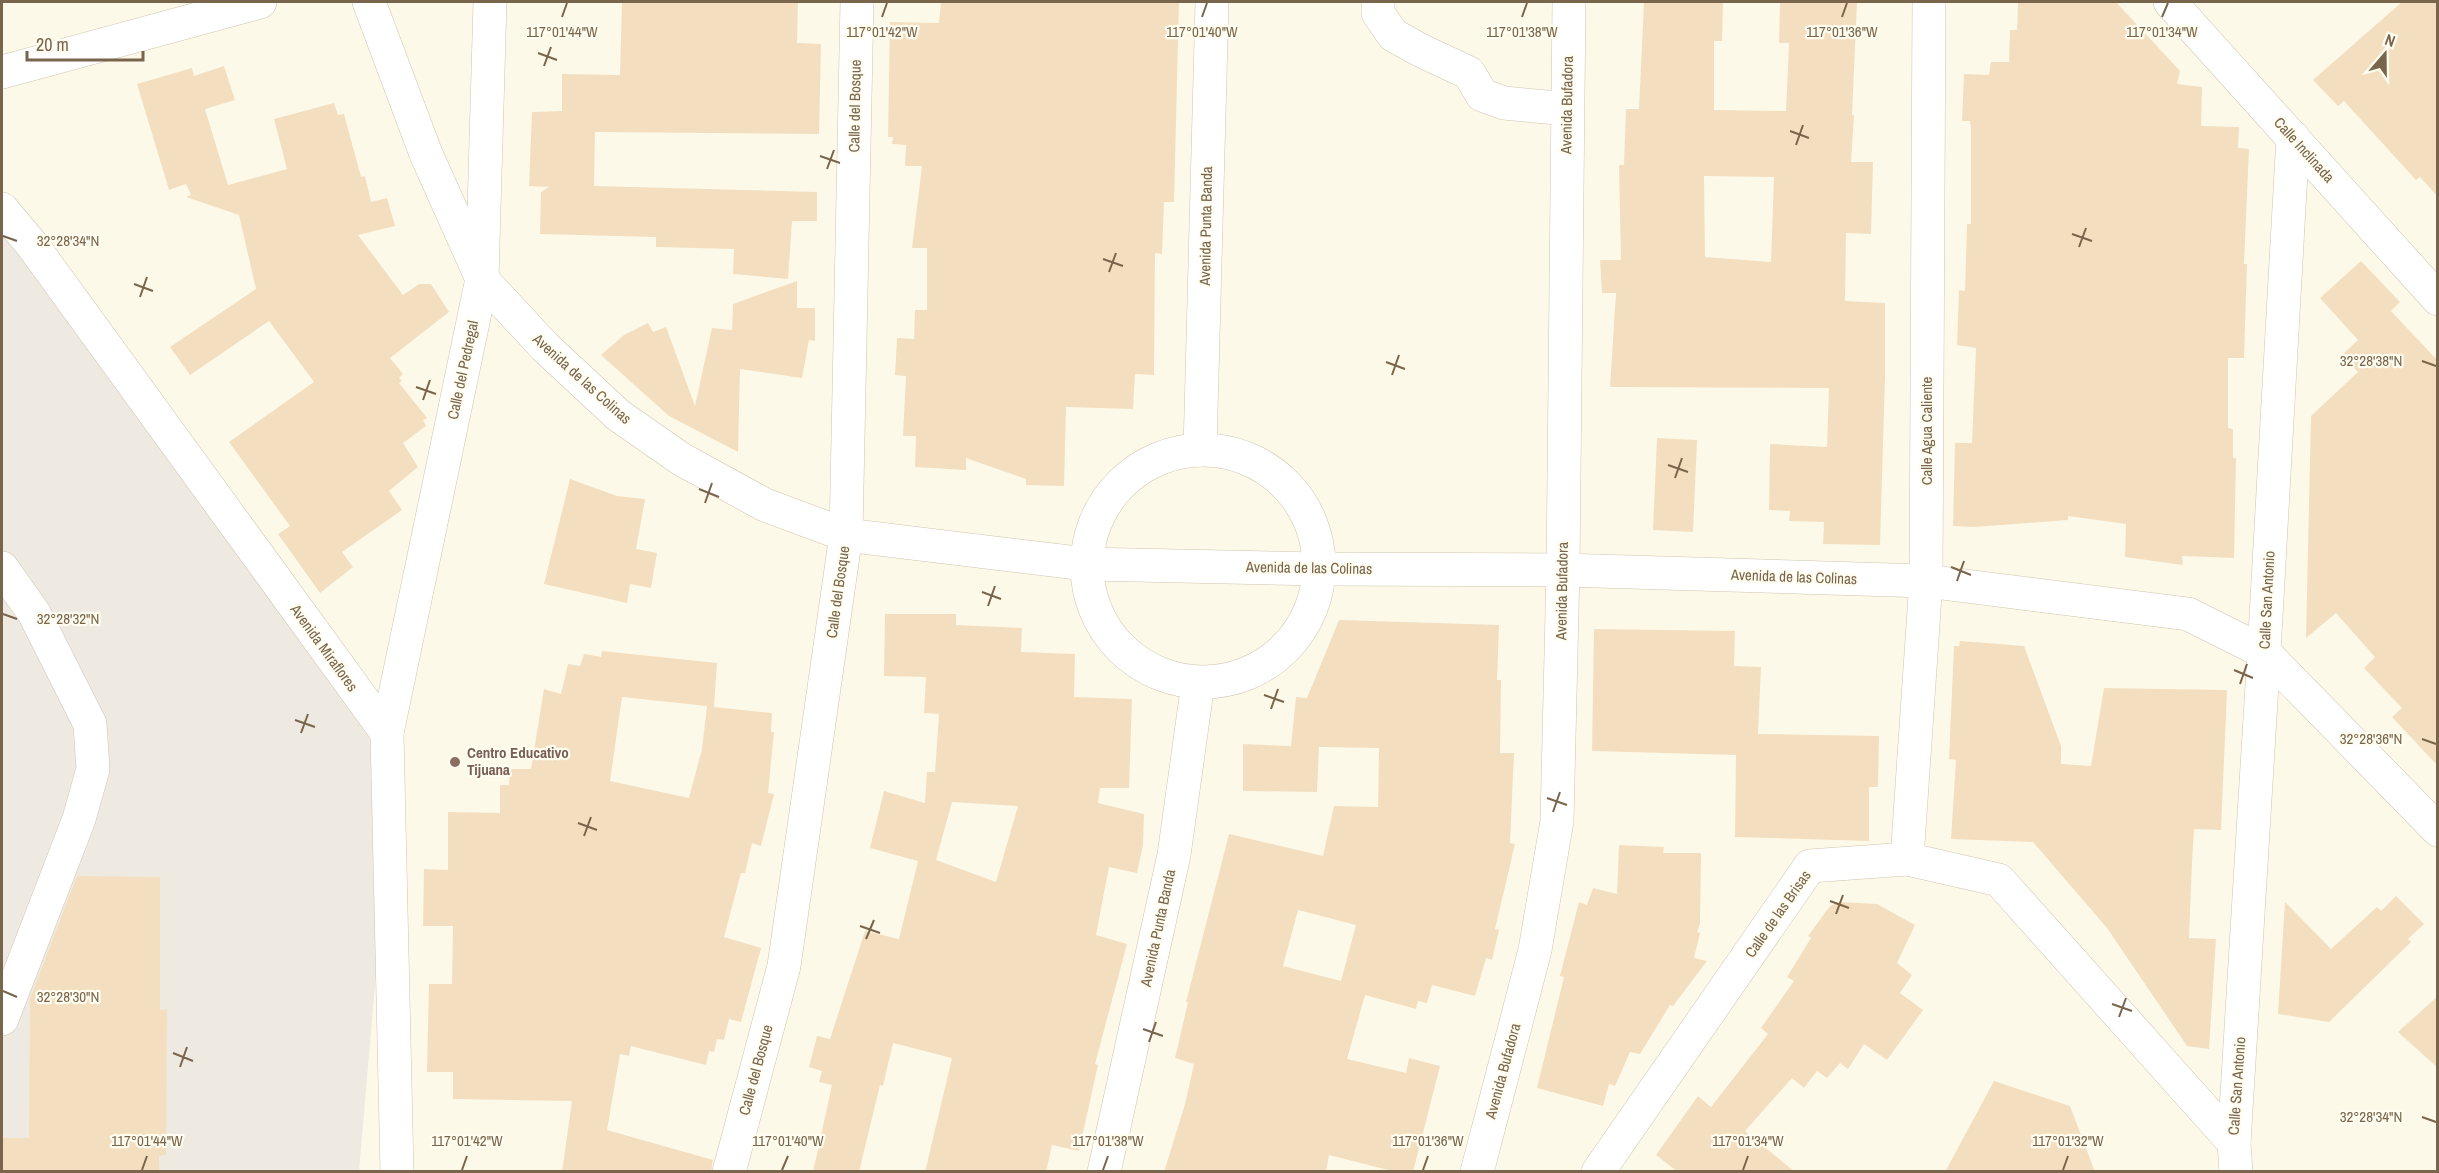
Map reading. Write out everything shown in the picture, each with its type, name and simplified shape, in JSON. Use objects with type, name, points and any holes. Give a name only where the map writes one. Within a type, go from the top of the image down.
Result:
[{"type":"street","points":[[2,72],[260,2]]},
{"type":"street","name":"Avenida de las Colinas","points":[[369,2],[426,154],[482,279],[545,347],[610,407],[672,453],[765,505],[846,535],[1086,564],[1320,569],[1563,570],[1926,580],[2188,614],[2265,652],[2438,830]]},
{"type":"street","name":"Calle del Pedregal","points":[[387,733],[482,279],[490,2]]},
{"type":"street","name":"Calle del Bosque","points":[[729,1172],[784,966],[846,535],[857,2]]},
{"type":"street","name":"Avenida Punta Banda","points":[[1200,450],[1212,2]]},
{"type":"street","points":[[1378,2],[1378,13],[1393,34],[1422,51],[1469,73],[1482,95],[1504,104],[1567,109]]},
{"type":"street","name":"Avenida Bufadora","points":[[1477,1172],[1535,950],[1557,821],[1563,570],[1569,2]]},
{"type":"street","name":"Calle Agua Caliente","points":[[1907,859],[1926,580],[1929,2]]},
{"type":"street","name":"Calle Inclinada","points":[[2170,2],[2438,299]]},
{"type":"street","name":"Calle San Antonio","points":[[2235,1157],[2293,137]]},
{"type":"street","name":"Avenida Miraflores","points":[[2,209],[33,246],[387,733]]},
{"type":"street","points":[[1200,450],[1231,453],[1260,465],[1286,483],[1305,509],[1317,538],[1320,569],[1310,614],[1283,651],[1244,676],[1198,683],[1155,672],[1118,646],[1094,608],[1086,564],[1095,521],[1120,484],[1156,459],[1200,450]]},
{"type":"street","points":[[2,568],[34,613],[90,724],[93,769],[79,819],[2,1019]]},
{"type":"street","name":"Avenida Punta Banda","points":[[1104,1172],[1173,855],[1198,683]]},
{"type":"street","points":[[387,733],[397,1172]]},
{"type":"street","name":"Calle de las Brisas","points":[[1598,1172],[1612,1155],[1810,866],[1907,859],[1999,880],[2235,1157]]},
{"type":"shaded area","points":[[2,215],[395,755],[359,1171],[2,1171]]},
{"type":"building","points":[[622,2],[798,2],[797,43],[821,44],[819,134],[595,132],[594,186],[817,192],[817,221],[792,221],[788,279],[733,274],[734,249],[656,247],[656,237],[540,234],[541,192],[549,187],[529,186],[532,112],[562,111],[562,74],[620,75]]},
{"type":"building","points":[[941,2],[1179,2],[1174,202],[1164,202],[1162,254],[1155,253],[1154,375],[1135,374],[1133,409],[1066,407],[1064,486],[1026,485],[1026,479],[966,458],[966,470],[915,467],[916,436],[903,436],[906,376],[895,375],[897,338],[914,339],[915,310],[927,310],[927,248],[912,248],[922,166],[905,166],[906,145],[892,144],[893,137],[888,137],[890,22],[939,23]]},
{"type":"building","points":[[1644,2],[1723,2],[1722,41],[1714,41],[1714,110],[1786,111],[1789,43],[1779,43],[1780,2],[1857,2],[1851,162],[1873,162],[1871,234],[1846,233],[1845,301],[1885,303],[1880,545],[1823,544],[1824,522],[1789,521],[1790,511],[1769,510],[1770,444],[1827,447],[1829,388],[1610,387],[1616,293],[1602,293],[1600,260],[1621,260],[1619,165],[1624,165],[1626,109],[1639,109]],"holes":[[[1704,176],[1774,177],[1771,262],[1705,257]]]},
{"type":"building","points":[[2018,2],[2116,2],[2180,71],[2177,84],[2202,87],[2201,126],[2239,127],[2238,148],[2249,149],[2244,264],[2247,264],[2244,358],[2228,358],[2228,428],[2233,429],[2233,458],[2236,458],[2234,558],[2182,556],[2183,565],[2125,557],[2126,524],[2068,516],[2068,520],[1974,527],[1953,526],[1955,443],[1972,443],[1976,348],[1957,345],[1959,290],[1965,291],[1967,224],[1971,224],[1971,128],[1970,121],[1962,121],[1964,74],[1989,75],[1991,62],[2009,62],[2010,30],[2017,30]]},
{"type":"building","points":[[2402,2],[2438,2],[2438,197],[2420,177],[2416,180],[2344,101],[2338,106],[2313,80]]},
{"type":"building","points":[[224,66],[235,100],[205,109],[228,185],[287,169],[274,119],[334,103],[338,115],[344,114],[361,177],[365,176],[371,202],[387,198],[395,226],[358,235],[403,295],[419,284],[431,284],[449,312],[390,358],[403,374],[399,378],[402,381],[399,383],[427,418],[423,420],[426,426],[403,443],[418,467],[389,491],[402,510],[342,552],[353,567],[320,593],[278,534],[290,526],[229,442],[314,382],[269,321],[190,375],[170,347],[256,289],[239,215],[186,197],[191,195],[186,184],[169,190],[137,84],[192,68],[194,76]]},
{"type":"building","points":[[2361,261],[2400,302],[2391,311],[2438,361],[2438,766],[2392,717],[2402,708],[2364,668],[2375,657],[2336,613],[2306,638],[2311,416],[2358,372],[2342,355],[2358,340],[2320,298]]},
{"type":"building","points":[[797,281],[797,308],[815,308],[815,341],[809,340],[802,378],[740,369],[738,452],[669,416],[601,355],[624,335],[648,323],[653,332],[666,327],[695,406],[712,328],[732,330],[733,304]]},
{"type":"building","points":[[1657,438],[1697,440],[1693,532],[1653,530]]},
{"type":"building","points":[[570,479],[617,496],[645,499],[636,549],[657,553],[651,588],[630,584],[627,603],[544,584]]},
{"type":"building","points":[[885,614],[956,614],[956,625],[1022,628],[1021,652],[1075,654],[1074,697],[1132,699],[1129,788],[1100,788],[1098,803],[1144,814],[1143,845],[1137,873],[1109,867],[1096,935],[1127,944],[1095,1064],[1098,1065],[1079,1151],[1052,1145],[1046,1172],[925,1172],[952,1058],[893,1043],[883,1086],[880,1085],[859,1172],[813,1172],[832,1085],[819,1082],[822,1071],[809,1067],[817,1036],[830,1039],[865,931],[899,939],[918,861],[870,848],[884,791],[925,803],[927,772],[935,772],[939,714],[924,713],[926,677],[884,676]],"holes":[[[952,802],[1018,806],[996,882],[936,860]]]},
{"type":"building","points":[[1339,620],[1499,625],[1497,680],[1501,680],[1500,753],[1514,753],[1510,843],[1515,844],[1495,929],[1499,930],[1492,960],[1486,958],[1475,996],[1432,985],[1427,1003],[1418,1001],[1416,1009],[1365,995],[1347,1059],[1406,1073],[1409,1058],[1440,1066],[1413,1172],[1396,1172],[1329,1155],[1326,1172],[1164,1172],[1185,1104],[1194,1064],[1175,1058],[1188,1002],[1186,1002],[1229,834],[1323,856],[1334,806],[1378,807],[1379,748],[1319,747],[1317,792],[1243,791],[1243,744],[1291,746],[1296,697],[1307,698]],"holes":[[[1298,910],[1356,925],[1341,981],[1283,966]]]},
{"type":"building","points":[[1594,629],[1735,631],[1734,666],[1761,667],[1758,734],[1879,736],[1878,787],[1869,787],[1869,841],[1735,837],[1736,755],[1592,751]]},
{"type":"building","points":[[1960,641],[2024,646],[2061,746],[2061,764],[2091,766],[2104,688],[2227,690],[2221,830],[2194,829],[2192,863],[2189,938],[2216,939],[2209,1049],[2187,1046],[2107,928],[2033,842],[1951,839],[1956,760],[1949,759],[1954,646],[1959,646]]},
{"type":"building","points":[[602,651],[717,663],[714,707],[772,713],[771,732],[774,732],[768,793],[774,794],[761,846],[752,843],[745,873],[741,873],[724,937],[761,948],[741,1022],[729,1019],[724,1040],[717,1039],[714,1052],[709,1051],[706,1065],[631,1046],[629,1056],[620,1054],[607,1130],[713,1160],[711,1172],[562,1172],[572,1101],[453,1099],[453,1072],[427,1072],[429,984],[452,984],[453,926],[423,926],[424,869],[448,870],[448,812],[500,813],[500,785],[509,785],[510,769],[531,769],[544,689],[561,694],[568,664],[580,666],[584,654],[601,657]],"holes":[[[622,697],[707,706],[702,749],[689,798],[610,781]]]},
{"type":"building","points":[[1619,845],[1664,847],[1663,853],[1701,853],[1700,924],[1697,932],[1700,933],[1694,958],[1707,961],[1673,1006],[1670,1005],[1640,1054],[1630,1052],[1615,1086],[1609,1084],[1603,1106],[1537,1088],[1564,977],[1560,976],[1579,902],[1587,905],[1593,888],[1617,894]]},
{"type":"building","points":[[77,876],[160,877],[160,1010],[167,1009],[166,1155],[159,1156],[159,1172],[2,1172],[2,1138],[29,1138],[30,999]]},
{"type":"building","points":[[2396,896],[2424,924],[2408,939],[2411,942],[2329,1022],[2278,1014],[2285,902],[2331,949],[2377,907],[2381,911]]},
{"type":"building","points":[[1839,902],[1877,904],[1915,925],[1897,963],[1912,975],[1900,993],[1923,1010],[1887,1060],[1864,1044],[1848,1069],[1840,1063],[1827,1078],[1817,1071],[1804,1088],[1792,1078],[1745,1131],[1795,1172],[1678,1172],[1656,1155],[1698,1096],[1711,1107],[1768,1034],[1761,1028],[1794,981],[1787,977],[1811,938],[1808,936],[1830,906]]},
{"type":"building","points":[[2438,996],[2438,1068],[2398,1032]]},
{"type":"building","points":[[1994,1081],[2070,1106],[2095,1172],[1945,1172]]},
{"type":"place","name":"Centro Educativo Tijuana","points":[[455,762]]}]
